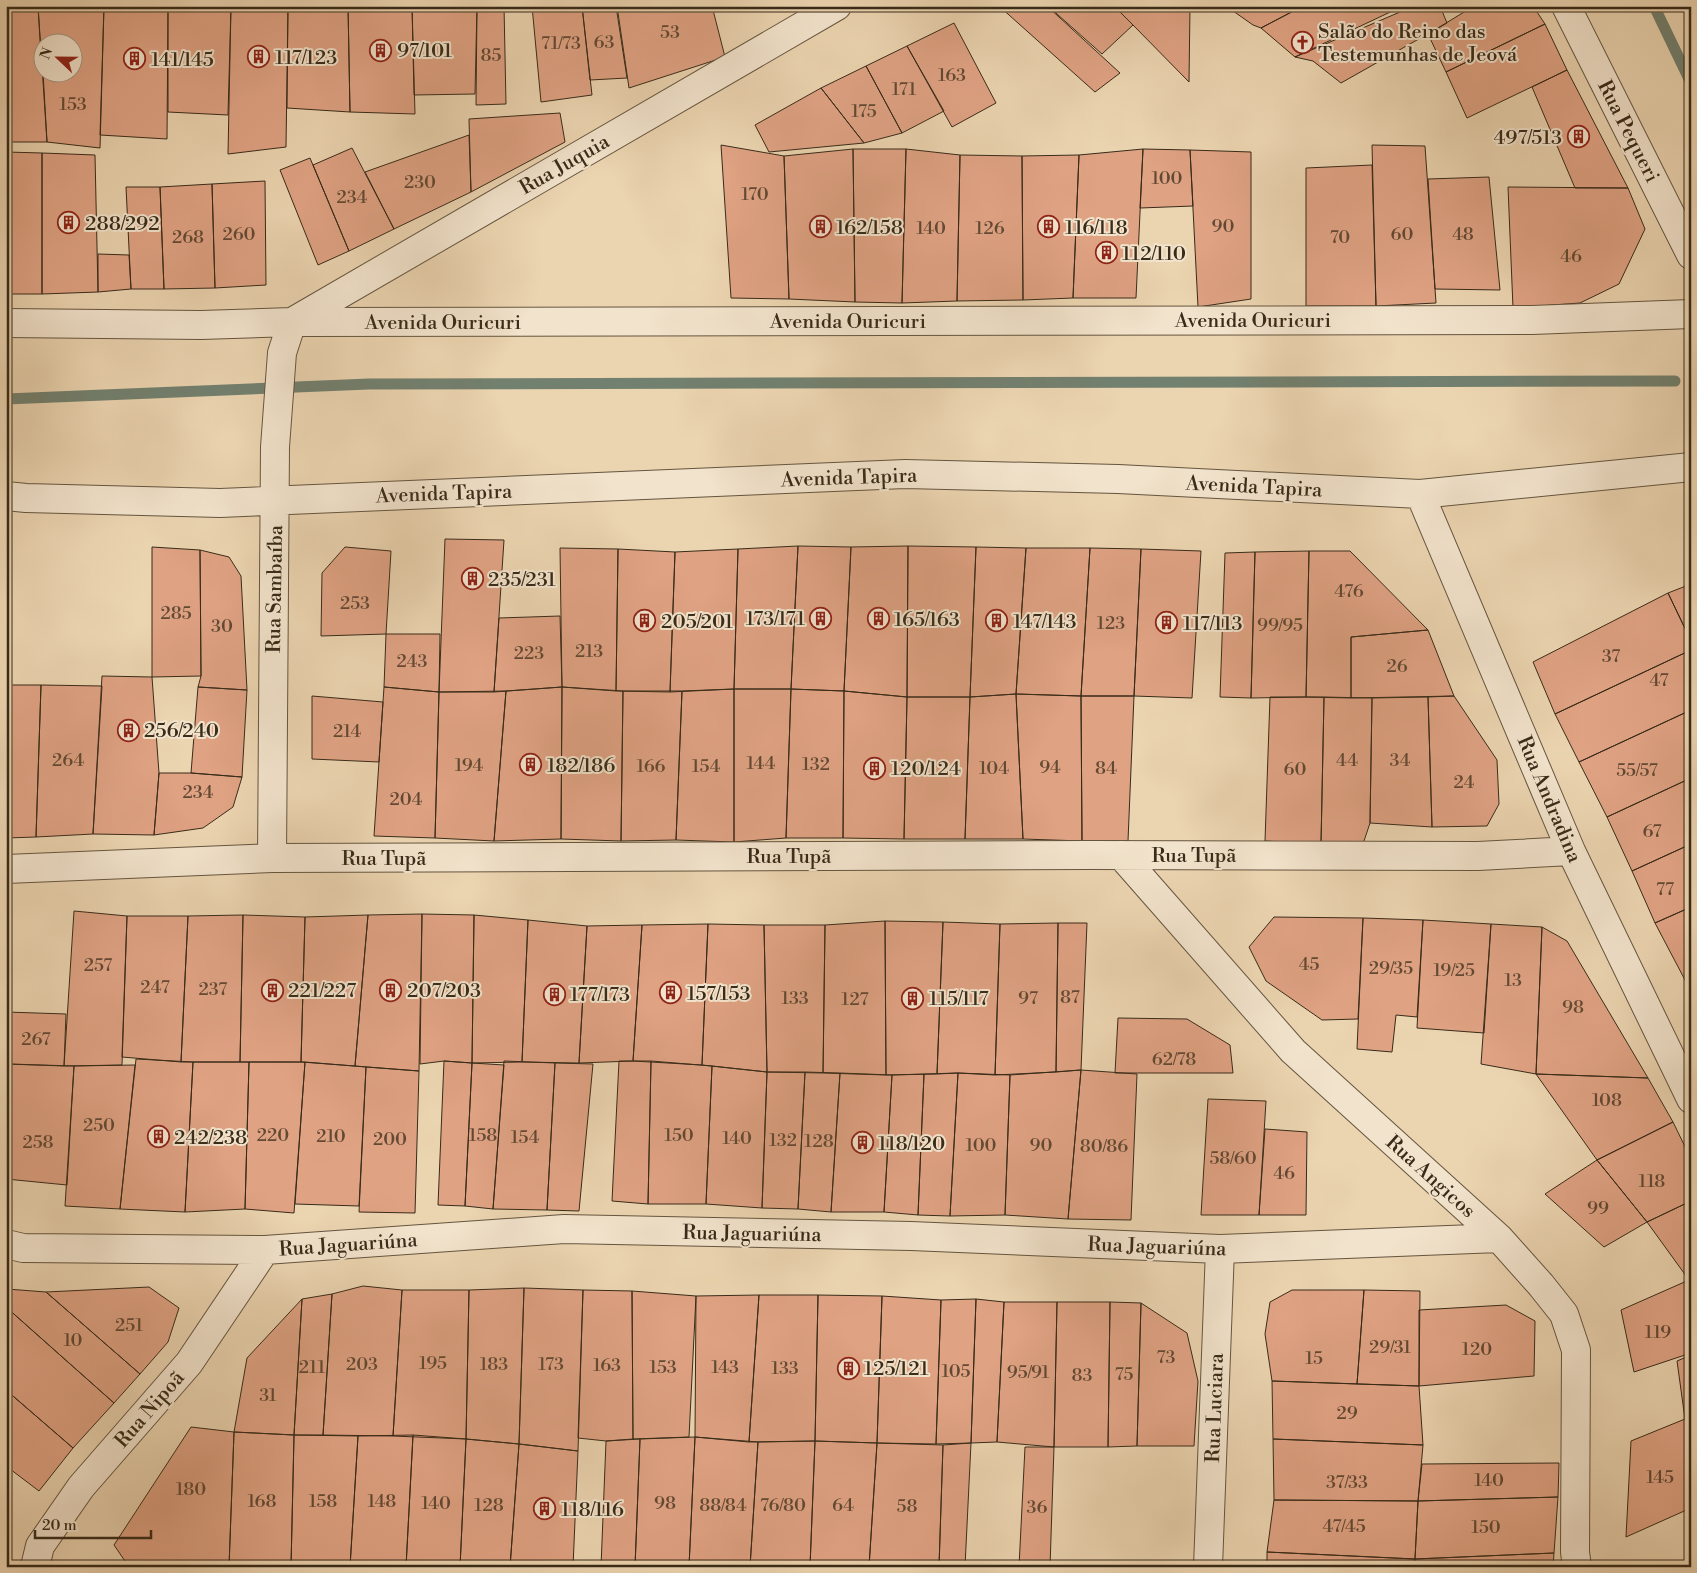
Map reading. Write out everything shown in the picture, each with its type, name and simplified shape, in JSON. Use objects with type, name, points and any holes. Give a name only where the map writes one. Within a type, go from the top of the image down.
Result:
[{"type":"street","name":"Rua Juquia","points":[[292,322],[837,6]]},
{"type":"street","name":"Rua Pequeri","points":[[1566,6],[1691,255]]},
{"type":"street","name":"Avenida Ouricuri","points":[[6,323],[201,326],[292,322],[1532,320],[1691,314]]},
{"type":"street","name":"Rua Sambaíba","points":[[272,858],[275,447],[282,353],[292,322]]},
{"type":"street","name":"Avenida Tapira","points":[[6,496],[220,503],[905,474],[1118,479],[1420,494],[1691,467]]},
{"type":"street","name":"Rua Andradina","points":[[1420,494],[1571,851],[1691,1099]]},
{"type":"street","name":"Rua Tupã","points":[[6,869],[272,858],[1121,855],[1478,856],[1571,851]]},
{"type":"street","name":"Rua Angicos","points":[[1121,855],[1293,1051],[1499,1238],[1564,1314],[1576,1350],[1576,1567]]},
{"type":"street","name":"Rua Jaguariúna","points":[[6,1244],[23,1248],[265,1250],[564,1229],[911,1236],[1220,1250],[1499,1238]]},
{"type":"street","name":"Rua Nipoã","points":[[36,1567],[40,1546],[81,1487],[189,1363],[265,1250]]},
{"type":"street","name":"Rua Luciara","points":[[1208,1567],[1220,1250]]},
{"type":"building","points":[[6,6],[38,6],[40,32],[32,32],[32,82],[43,82],[47,142],[6,142]]},
{"type":"building","points":[[38,6],[104,6],[100,148],[47,142],[44,82],[82,82],[82,32],[40,32]]},
{"type":"building","name":"141/145","points":[[104,6],[168,6],[167,139],[100,135]]},
{"type":"building","points":[[168,6],[231,6],[228,115],[168,112]]},
{"type":"building","name":"117/123","points":[[231,6],[288,6],[286,147],[228,154]]},
{"type":"building","points":[[288,6],[348,6],[350,112],[287,108]]},
{"type":"building","name":"97/101","points":[[348,6],[412,6],[415,114],[350,112]]},
{"type":"building","points":[[412,6],[477,6],[475,94],[414,95]]},
{"type":"building","points":[[477,6],[504,6],[506,104],[476,105]]},
{"type":"building","points":[[532,6],[582,6],[592,95],[541,102]]},
{"type":"building","points":[[582,6],[616,6],[627,78],[590,80]]},
{"type":"building","points":[[617,6],[712,6],[725,57],[629,88]]},
{"type":"building","points":[[999,6],[1047,6],[1120,73],[1095,92]]},
{"type":"building","points":[[1048,6],[1114,6],[1133,25],[1102,54]]},
{"type":"building","points":[[1114,6],[1190,6],[1189,82],[1133,25]]},
{"type":"building","points":[[1226,6],[1303,6],[1261,28],[1253,25]]},
{"type":"building","name":"Salão do Reino das Testemunhas de Jeová","points":[[1303,6],[1403,6],[1295,57],[1261,28]]},
{"type":"building","points":[[1414,6],[1440,6],[1447,23],[1341,83],[1313,61],[1295,57]]},
{"type":"building","points":[[1474,6],[1533,6],[1545,24],[1446,72],[1428,34]]},
{"type":"building","points":[[954,23],[996,103],[952,127],[907,46]]},
{"type":"building","points":[[1545,24],[1567,70],[1467,118],[1446,72]]},
{"type":"building","points":[[907,46],[944,111],[902,133],[866,66]]},
{"type":"building","points":[[866,66],[902,133],[864,143],[821,88]]},
{"type":"building","name":"497/513","points":[[1567,70],[1628,188],[1575,188],[1532,87]]},
{"type":"building","points":[[821,88],[864,143],[769,152],[755,125]]},
{"type":"building","points":[[560,113],[565,142],[471,192],[469,119]]},
{"type":"building","points":[[469,135],[471,192],[394,229],[365,172]]},
{"type":"building","points":[[721,145],[784,156],[789,299],[731,298]]},
{"type":"building","points":[[1372,145],[1425,146],[1436,303],[1376,306]]},
{"type":"building","points":[[352,148],[394,229],[349,251],[313,165]]},
{"type":"building","name":"162/158","points":[[853,149],[855,302],[789,299],[784,156]]},
{"type":"building","points":[[853,149],[906,149],[902,303],[855,302]]},
{"type":"building","points":[[906,149],[960,155],[957,301],[902,303]]},
{"type":"building","name":"112/110","points":[[1143,149],[1136,298],[1073,298],[1079,155]]},
{"type":"building","points":[[1143,149],[1190,150],[1193,206],[1140,208]]},
{"type":"building","points":[[1190,150],[1251,152],[1251,299],[1198,307]]},
{"type":"building","points":[[6,152],[42,153],[42,294],[6,294]]},
{"type":"building","name":"288/292","points":[[42,153],[95,155],[98,292],[42,294]]},
{"type":"building","points":[[960,155],[1022,156],[1023,300],[957,301]]},
{"type":"building","name":"116/118","points":[[1079,155],[1073,298],[1023,300],[1022,156]]},
{"type":"building","points":[[310,158],[349,251],[318,265],[280,170]]},
{"type":"building","points":[[1372,165],[1376,306],[1306,306],[1306,168]]},
{"type":"building","points":[[1489,177],[1500,290],[1435,289],[1428,179]]},
{"type":"building","points":[[265,181],[266,285],[215,288],[212,184]]},
{"type":"building","points":[[212,184],[215,288],[164,289],[160,187]]},
{"type":"building","points":[[126,187],[160,187],[164,289],[131,289]]},
{"type":"building","points":[[1508,187],[1628,188],[1645,229],[1619,284],[1580,303],[1513,308]]},
{"type":"building","points":[[98,254],[129,255],[131,289],[98,292]]},
{"type":"building","name":"235/231","points":[[445,539],[504,540],[494,692],[439,692]]},
{"type":"building","points":[[798,546],[791,689],[734,689],[738,549]]},
{"type":"building","name":"173/171","points":[[798,546],[851,547],[844,691],[791,689]]},
{"type":"building","name":"165/163","points":[[908,546],[907,697],[844,691],[851,547]]},
{"type":"building","points":[[908,546],[976,547],[970,697],[907,697]]},
{"type":"building","points":[[152,547],[200,550],[201,676],[152,677]]},
{"type":"building","points":[[345,547],[391,551],[386,634],[321,636],[322,573]]},
{"type":"building","name":"147/143","points":[[976,547],[1026,548],[1016,694],[970,697]]},
{"type":"building","points":[[560,548],[618,549],[616,691],[562,687]]},
{"type":"building","points":[[1026,548],[1090,548],[1081,696],[1016,694]]},
{"type":"building","points":[[1090,548],[1141,549],[1134,696],[1081,696]]},
{"type":"building","name":"205/201","points":[[618,549],[675,552],[670,692],[616,691]]},
{"type":"building","points":[[738,549],[734,689],[670,692],[675,552]]},
{"type":"building","name":"117/113","points":[[1141,549],[1201,551],[1192,698],[1134,696]]},
{"type":"building","points":[[200,550],[229,557],[241,576],[247,690],[198,687],[201,676]]},
{"type":"building","points":[[1309,551],[1306,697],[1251,698],[1255,552]]},
{"type":"building","points":[[1309,551],[1350,551],[1428,630],[1351,637],[1351,698],[1306,697]]},
{"type":"building","points":[[1255,552],[1251,698],[1220,697],[1225,553]]},
{"type":"building","points":[[1691,584],[1691,641],[1668,593]]},
{"type":"building","points":[[1668,593],[1691,641],[1691,650],[1555,714],[1533,662]]},
{"type":"building","points":[[560,616],[562,687],[494,692],[499,618]]},
{"type":"building","points":[[1428,630],[1454,696],[1351,698],[1351,637]]},
{"type":"building","points":[[386,634],[440,634],[439,692],[384,687]]},
{"type":"building","points":[[1691,650],[1691,710],[1579,762],[1555,714]]},
{"type":"building","name":"256/240","points":[[102,676],[152,677],[159,773],[154,835],[93,834]]},
{"type":"building","points":[[6,685],[41,685],[36,837],[6,838]]},
{"type":"building","points":[[41,685],[102,686],[93,834],[36,837]]},
{"type":"building","points":[[198,687],[247,690],[242,777],[191,773]]},
{"type":"building","points":[[384,687],[439,692],[435,838],[374,836]]},
{"type":"building","points":[[562,687],[623,691],[621,841],[561,839]]},
{"type":"building","name":"182/186","points":[[562,687],[561,839],[494,841],[506,691]]},
{"type":"building","points":[[734,689],[791,689],[786,838],[734,842]]},
{"type":"building","points":[[734,689],[734,842],[676,840],[682,691]]},
{"type":"building","points":[[791,689],[844,691],[843,838],[786,838]]},
{"type":"building","points":[[506,691],[494,841],[435,838],[439,692]]},
{"type":"building","points":[[623,691],[682,691],[676,840],[621,841]]},
{"type":"building","name":"120/124","points":[[844,691],[907,697],[904,839],[843,838]]},
{"type":"building","points":[[1016,694],[1081,696],[1082,841],[1023,839]]},
{"type":"building","points":[[1016,694],[1023,839],[965,839],[970,697]]},
{"type":"building","points":[[312,696],[383,702],[379,762],[312,759]]},
{"type":"building","points":[[1081,696],[1134,696],[1128,841],[1082,841]]},
{"type":"building","points":[[1454,696],[1497,760],[1499,804],[1487,826],[1432,827],[1428,697]]},
{"type":"building","points":[[907,697],[970,697],[965,839],[904,839]]},
{"type":"building","points":[[1270,697],[1324,697],[1321,844],[1265,841]]},
{"type":"building","points":[[1324,697],[1372,698],[1370,823],[1363,844],[1321,844]]},
{"type":"building","points":[[1428,697],[1432,827],[1370,823],[1372,698]]},
{"type":"building","points":[[1691,710],[1691,778],[1607,817],[1579,762]]},
{"type":"building","points":[[159,773],[191,773],[242,777],[233,807],[203,828],[154,835]]},
{"type":"building","points":[[1691,778],[1691,844],[1632,871],[1607,817]]},
{"type":"building","points":[[1691,844],[1691,907],[1655,923],[1632,871]]},
{"type":"building","points":[[1691,907],[1691,978],[1685,980],[1655,923]]},
{"type":"building","points":[[74,911],[127,916],[122,1065],[64,1066]]},
{"type":"building","name":"207/203","points":[[422,914],[419,1071],[355,1066],[368,915]]},
{"type":"building","points":[[422,914],[474,915],[472,1063],[444,1061],[420,1064]]},
{"type":"building","points":[[243,915],[240,1062],[181,1062],[188,916]]},
{"type":"building","name":"221/227","points":[[243,915],[305,917],[301,1062],[240,1062]]},
{"type":"building","points":[[368,915],[355,1066],[301,1062],[305,917]]},
{"type":"building","points":[[474,915],[528,920],[522,1062],[472,1063]]},
{"type":"building","points":[[127,916],[188,916],[181,1062],[122,1057]]},
{"type":"building","points":[[1274,917],[1363,918],[1358,1019],[1322,1020],[1266,981],[1249,947]]},
{"type":"building","points":[[1363,918],[1423,920],[1417,1017],[1396,1015],[1392,1052],[1357,1049]]},
{"type":"building","name":"177/173","points":[[528,920],[587,926],[579,1063],[522,1062]]},
{"type":"building","points":[[1423,920],[1491,924],[1484,1033],[1417,1028]]},
{"type":"building","points":[[885,921],[886,1075],[823,1073],[825,925]]},
{"type":"building","name":"115/117","points":[[885,921],[943,922],[937,1074],[886,1075]]},
{"type":"building","points":[[943,922],[1000,924],[995,1075],[937,1074]]},
{"type":"building","points":[[1058,923],[1056,1072],[995,1075],[1000,924]]},
{"type":"building","points":[[1058,923],[1087,923],[1081,1070],[1056,1072]]},
{"type":"building","name":"157/153","points":[[708,924],[702,1065],[633,1061],[642,925]]},
{"type":"building","points":[[708,924],[764,925],[767,1072],[702,1065]]},
{"type":"building","points":[[1491,924],[1542,927],[1536,1074],[1481,1064]]},
{"type":"building","points":[[642,925],[633,1061],[579,1063],[587,926]]},
{"type":"building","points":[[764,925],[825,925],[823,1073],[767,1072]]},
{"type":"building","points":[[1542,927],[1567,941],[1648,1078],[1536,1074]]},
{"type":"building","points":[[1691,978],[1691,993],[1685,980]]},
{"type":"building","points":[[6,1012],[66,1014],[64,1066],[6,1064]]},
{"type":"building","points":[[1118,1018],[1187,1019],[1230,1045],[1233,1073],[1115,1073]]},
{"type":"building","name":"242/238","points":[[136,1059],[193,1062],[185,1212],[120,1209]]},
{"type":"building","points":[[444,1061],[472,1063],[465,1206],[438,1205]]},
{"type":"building","points":[[504,1061],[555,1063],[547,1210],[493,1209]]},
{"type":"building","points":[[619,1061],[651,1061],[648,1204],[612,1201]]},
{"type":"building","points":[[651,1061],[712,1066],[706,1204],[648,1204]]},
{"type":"building","points":[[193,1062],[249,1062],[245,1209],[185,1212]]},
{"type":"building","points":[[249,1062],[305,1062],[294,1213],[245,1209]]},
{"type":"building","points":[[305,1062],[366,1067],[359,1206],[295,1204]]},
{"type":"building","points":[[472,1063],[504,1065],[493,1209],[465,1206]]},
{"type":"building","points":[[555,1063],[593,1064],[579,1211],[547,1210]]},
{"type":"building","points":[[6,1064],[10,1064],[6,1105]]},
{"type":"building","points":[[10,1064],[74,1066],[67,1185],[6,1179],[6,1105]]},
{"type":"building","points":[[135,1065],[120,1209],[65,1206],[74,1066]]},
{"type":"building","points":[[712,1066],[767,1072],[762,1208],[706,1204]]},
{"type":"building","points":[[366,1067],[419,1071],[415,1213],[359,1212]]},
{"type":"building","points":[[1081,1070],[1137,1074],[1131,1220],[1068,1219]]},
{"type":"building","points":[[1081,1070],[1068,1219],[1005,1215],[1010,1075]]},
{"type":"building","points":[[767,1072],[805,1072],[798,1209],[762,1208]]},
{"type":"building","points":[[805,1072],[840,1073],[831,1212],[798,1209]]},
{"type":"building","name":"118/120","points":[[840,1073],[892,1075],[884,1212],[831,1212]]},
{"type":"building","points":[[958,1073],[1010,1075],[1005,1215],[950,1216]]},
{"type":"building","points":[[958,1073],[950,1216],[918,1215],[924,1074]]},
{"type":"building","points":[[924,1074],[918,1215],[884,1212],[892,1075]]},
{"type":"building","points":[[1536,1074],[1648,1078],[1673,1122],[1597,1160]]},
{"type":"building","points":[[1208,1099],[1266,1101],[1259,1215],[1201,1215]]},
{"type":"building","points":[[1673,1122],[1691,1159],[1691,1201],[1647,1222],[1597,1160]]},
{"type":"building","points":[[1265,1129],[1307,1132],[1306,1215],[1259,1215]]},
{"type":"building","points":[[1597,1160],[1647,1222],[1604,1247],[1545,1194]]},
{"type":"building","points":[[1691,1201],[1691,1279],[1689,1280],[1647,1222]]},
{"type":"building","points":[[1689,1280],[1691,1286],[1691,1353],[1634,1372],[1621,1310]]},
{"type":"building","points":[[363,1286],[402,1290],[393,1436],[323,1435],[332,1294]]},
{"type":"building","points":[[149,1287],[179,1308],[168,1342],[140,1374],[46,1292]]},
{"type":"building","points":[[524,1288],[519,1444],[466,1439],[469,1290]]},
{"type":"building","points":[[524,1288],[583,1290],[578,1451],[519,1444]]},
{"type":"building","points":[[7,1289],[46,1292],[140,1374],[114,1403],[6,1307]]},
{"type":"building","points":[[402,1290],[469,1290],[466,1439],[393,1436]]},
{"type":"building","points":[[583,1290],[632,1291],[633,1439],[606,1441],[578,1438]]},
{"type":"building","points":[[1292,1290],[1364,1290],[1357,1384],[1272,1381],[1265,1334],[1270,1302]]},
{"type":"building","points":[[1364,1290],[1420,1291],[1419,1386],[1357,1384]]},
{"type":"building","points":[[632,1291],[696,1296],[689,1437],[633,1439]]},
{"type":"building","points":[[332,1294],[323,1435],[294,1435],[302,1299]]},
{"type":"building","points":[[759,1295],[749,1442],[695,1437],[696,1296]]},
{"type":"building","points":[[759,1295],[818,1295],[815,1441],[749,1442]]},
{"type":"building","name":"125/121","points":[[818,1295],[882,1296],[877,1443],[815,1441]]},
{"type":"building","points":[[882,1296],[941,1300],[936,1444],[877,1443]]},
{"type":"building","points":[[302,1299],[294,1435],[234,1432],[247,1358]]},
{"type":"building","points":[[976,1299],[971,1443],[936,1444],[941,1300]]},
{"type":"building","points":[[976,1299],[1004,1302],[997,1442],[971,1443]]},
{"type":"building","points":[[1004,1302],[1057,1302],[1054,1447],[997,1442]]},
{"type":"building","points":[[1057,1302],[1110,1302],[1108,1447],[1054,1447]]},
{"type":"building","points":[[1110,1302],[1141,1303],[1137,1446],[1108,1447]]},
{"type":"building","points":[[1141,1303],[1187,1333],[1198,1381],[1194,1446],[1137,1446]]},
{"type":"building","points":[[1506,1305],[1535,1321],[1534,1376],[1419,1386],[1419,1310]]},
{"type":"building","points":[[6,1307],[114,1403],[73,1448],[6,1390]]},
{"type":"building","points":[[1691,1355],[1691,1417],[1685,1419],[1677,1361]]},
{"type":"building","points":[[1272,1381],[1419,1386],[1423,1445],[1273,1439]]},
{"type":"building","points":[[6,1390],[73,1448],[39,1491],[6,1466]]},
{"type":"building","points":[[1691,1417],[1691,1447],[1685,1419]]},
{"type":"building","points":[[1685,1419],[1691,1447],[1691,1508],[1626,1537],[1631,1441]]},
{"type":"building","points":[[191,1427],[234,1432],[229,1567],[129,1567],[114,1545]]},
{"type":"building","points":[[234,1432],[294,1435],[291,1567],[229,1567]]},
{"type":"building","points":[[294,1435],[358,1436],[350,1567],[291,1567]]},
{"type":"building","points":[[413,1435],[466,1439],[460,1567],[406,1567]]},
{"type":"building","points":[[413,1435],[406,1567],[350,1567],[358,1436]]},
{"type":"building","points":[[695,1437],[758,1442],[750,1567],[689,1567]]},
{"type":"building","points":[[695,1437],[689,1567],[635,1567],[640,1439]]},
{"type":"building","points":[[466,1439],[519,1444],[510,1567],[460,1567]]},
{"type":"building","points":[[640,1439],[635,1567],[601,1567],[606,1441]]},
{"type":"building","points":[[1273,1439],[1423,1445],[1418,1501],[1274,1500]]},
{"type":"building","points":[[815,1441],[877,1443],[869,1567],[810,1567]]},
{"type":"building","points":[[815,1441],[810,1567],[750,1567],[758,1442]]},
{"type":"building","points":[[877,1443],[943,1445],[939,1567],[869,1567]]},
{"type":"building","points":[[971,1443],[965,1567],[939,1567],[943,1445]]},
{"type":"building","name":"118/116","points":[[519,1444],[578,1451],[573,1567],[510,1567]]},
{"type":"building","points":[[1025,1447],[1054,1447],[1050,1567],[1019,1567]]},
{"type":"building","points":[[1559,1463],[1558,1497],[1418,1501],[1422,1464]]},
{"type":"building","points":[[1558,1497],[1554,1553],[1415,1559],[1418,1501]]},
{"type":"building","points":[[1274,1500],[1418,1501],[1415,1559],[1267,1552]]},
{"type":"building","points":[[1267,1552],[1415,1559],[1414,1567],[1267,1567]]},
{"type":"building","points":[[1554,1553],[1553,1567],[1414,1567],[1415,1559]]},
{"type":"waterway","points":[[1654,6],[1691,83]]},
{"type":"waterway","points":[[6,399],[369,384],[1675,381]]},
{"type":"place","name":"Salão do Reino das Testemunhas de Jeová","points":[[1302,42]]},
{"type":"place","name":"97/101","points":[[381,50]]},
{"type":"place","name":"117/123","points":[[259,57]]},
{"type":"place","name":"141/145","points":[[135,59]]},
{"type":"place","name":"497/513","points":[[1578,137]]},
{"type":"place","name":"288/292","points":[[69,223]]},
{"type":"place","name":"162/158","points":[[820,227]]},
{"type":"place","name":"116/118","points":[[1049,227]]},
{"type":"place","name":"112/110","points":[[1106,253]]},
{"type":"place","name":"235/231","points":[[472,579]]},
{"type":"place","name":"173/171","points":[[821,618]]},
{"type":"place","name":"165/163","points":[[878,619]]},
{"type":"place","name":"205/201","points":[[645,621]]},
{"type":"place","name":"147/143","points":[[997,621]]},
{"type":"place","name":"117/113","points":[[1167,623]]},
{"type":"place","name":"256/240","points":[[128,730]]},
{"type":"place","name":"182/186","points":[[531,765]]},
{"type":"place","name":"120/124","points":[[875,768]]},
{"type":"place","name":"221/227","points":[[272,990]]},
{"type":"place","name":"207/203","points":[[391,990]]},
{"type":"place","name":"157/153","points":[[671,993]]},
{"type":"place","name":"177/173","points":[[554,994]]},
{"type":"place","name":"115/117","points":[[913,998]]},
{"type":"place","name":"242/238","points":[[158,1137]]},
{"type":"place","name":"118/120","points":[[862,1143]]},
{"type":"place","name":"125/121","points":[[848,1368]]},
{"type":"place","name":"118/116","points":[[545,1509]]}]
